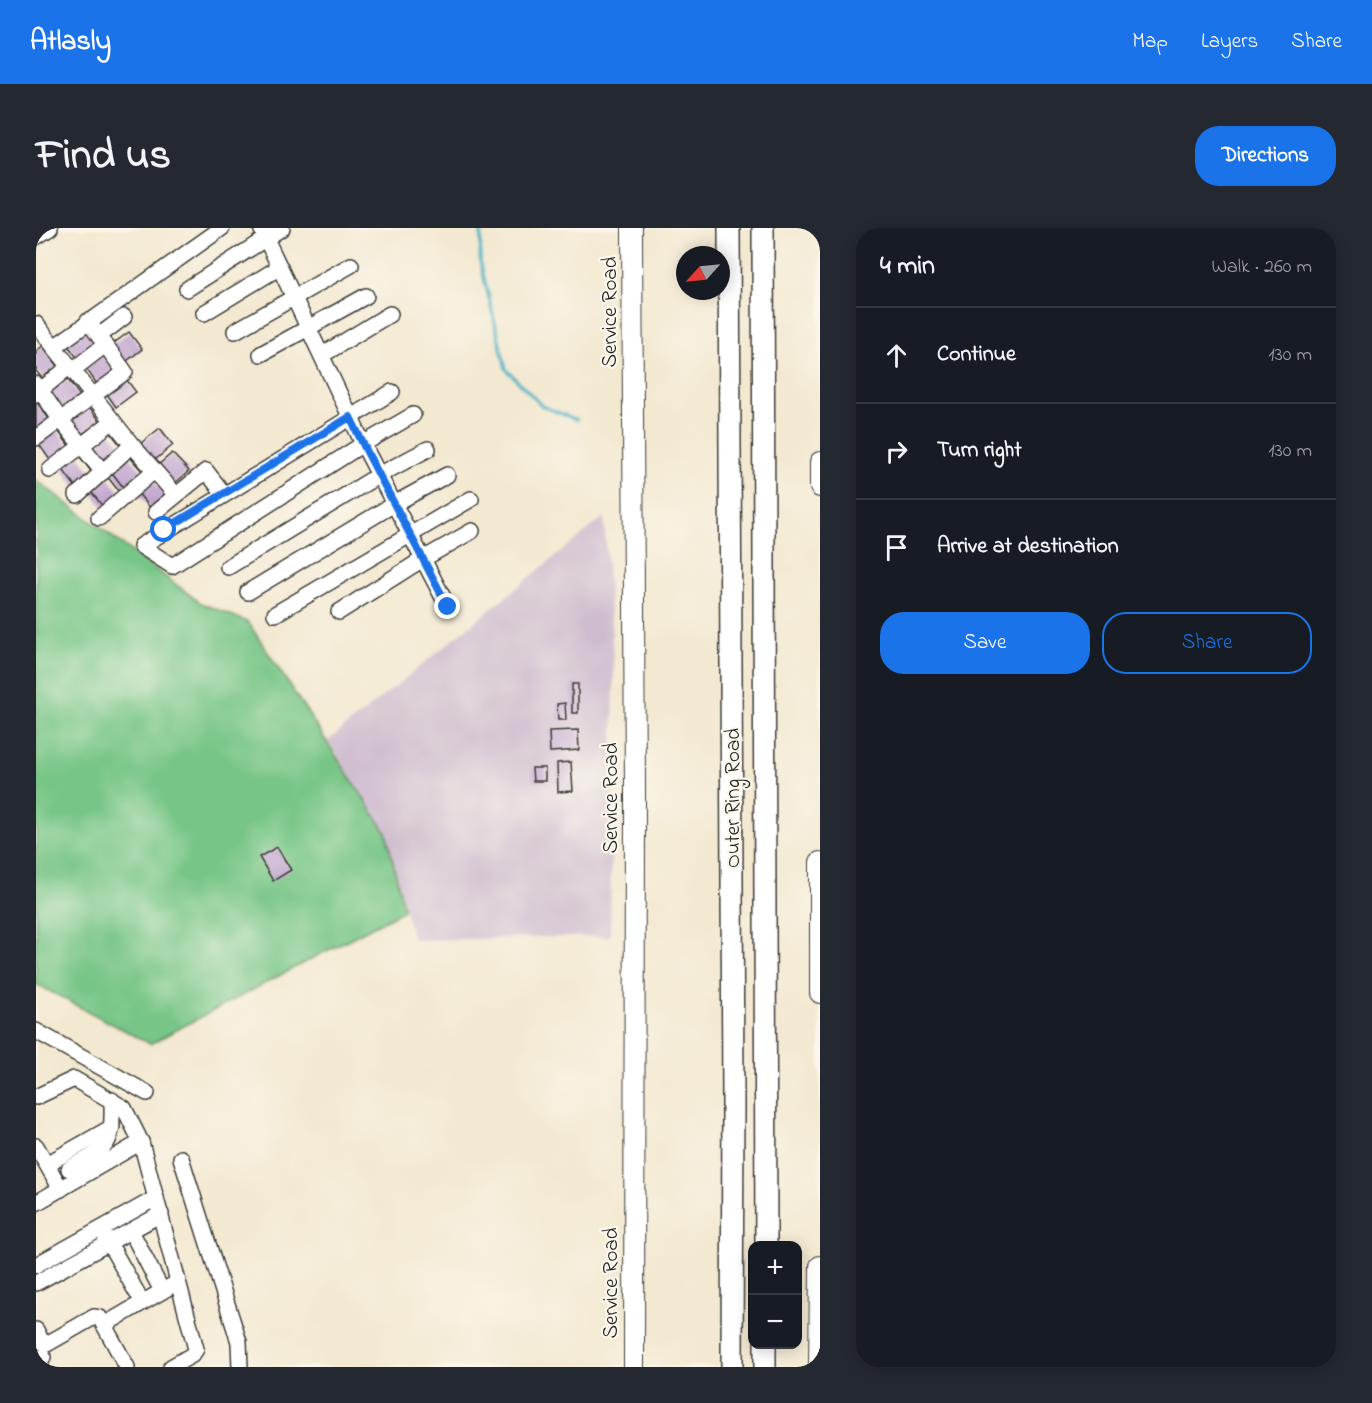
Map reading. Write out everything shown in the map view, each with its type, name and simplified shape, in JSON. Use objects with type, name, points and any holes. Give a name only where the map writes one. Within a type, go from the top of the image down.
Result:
[{"type":"highway","name":"Outer Ring Road","points":[[729,228],[732,1367]]},
{"type":"highway","name":"Outer Ring Road","points":[[763,228],[766,1241]]},
{"type":"highway","points":[[765,1349],[765,1367]]},
{"type":"main road","name":"Service Road","points":[[632,228],[635,782],[634,1367]]},
{"type":"main road","points":[[820,462],[820,487]]},
{"type":"main road","points":[[820,862],[820,993]]},
{"type":"main road","points":[[819,1367],[820,1266]]},
{"type":"street","points":[[36,237],[50,228]]},
{"type":"street","points":[[46,345],[88,321],[222,228]]},
{"type":"street","points":[[187,289],[263,233],[282,228]]},
{"type":"street","points":[[263,233],[363,444],[448,607]]},
{"type":"street","points":[[235,331],[351,265]]},
{"type":"street","points":[[204,312],[280,267]]},
{"type":"street","points":[[261,354],[366,296]]},
{"type":"street","points":[[322,355],[390,314]]},
{"type":"street","points":[[103,472],[38,389],[72,367],[124,317]]},
{"type":"street","points":[[36,438],[125,372],[88,321]]},
{"type":"street","points":[[36,324],[46,345],[72,367],[132,445],[176,495]]},
{"type":"street","points":[[392,392],[141,546],[172,566],[363,444],[413,415]]},
{"type":"street","points":[[50,470],[113,421]]},
{"type":"street","points":[[77,495],[132,445]]},
{"type":"street","points":[[228,567],[428,449]]},
{"type":"street","points":[[99,518],[154,471]]},
{"type":"street","points":[[156,512],[206,471],[224,494]]},
{"type":"street","points":[[248,592],[394,504],[447,475]]},
{"type":"street","points":[[274,614],[471,499]]},
{"type":"street","points":[[339,612],[472,531]]},
{"type":"street","points":[[36,1030],[147,1093]]},
{"type":"street","points":[[79,1081],[90,1060]]},
{"type":"street","points":[[69,1169],[102,1150],[107,1144],[112,1127],[106,1097],[113,1074]]},
{"type":"street","points":[[36,1097],[70,1079],[79,1081],[124,1108],[141,1142],[196,1349],[192,1356],[171,1367]]},
{"type":"street","points":[[47,1164],[112,1127]]},
{"type":"street","points":[[36,1203],[141,1142]]},
{"type":"street","points":[[36,1146],[61,1189]]},
{"type":"street","points":[[181,1158],[239,1342],[240,1367]]},
{"type":"street","points":[[36,1265],[156,1198]]},
{"type":"street","points":[[36,1283],[161,1214]]},
{"type":"street","points":[[101,1229],[137,1293]]},
{"type":"street","points":[[131,1231],[162,1291]]},
{"type":"street","points":[[104,1325],[178,1282]]},
{"type":"street","points":[[36,1330],[42,1342],[47,1344],[94,1317],[100,1318],[127,1367]]},
{"type":"shaded area","points":[[604,517],[614,670],[610,936],[413,940],[386,832],[328,741]]},
{"type":"green space","points":[[36,480],[201,603],[248,622],[386,832],[404,910],[150,1044],[36,984]]},
{"type":"building","points":[[85,328],[97,345],[78,359],[66,343]]},
{"type":"building","points":[[129,332],[142,349],[123,364],[110,346]]},
{"type":"building","points":[[43,346],[58,366],[42,378],[36,371],[36,351]]},
{"type":"building","points":[[104,353],[117,369],[97,384],[85,367]]},
{"type":"building","points":[[123,375],[136,392],[116,407],[104,390]]},
{"type":"building","points":[[67,378],[80,396],[61,410],[48,392]]},
{"type":"building","points":[[36,401],[50,420],[36,430]]},
{"type":"building","points":[[87,404],[100,421],[81,435],[69,417]]},
{"type":"building","points":[[160,428],[173,445],[155,460],[141,443]]},
{"type":"building","points":[[57,429],[69,446],[50,460],[38,443]]},
{"type":"building","points":[[108,429],[121,446],[101,461],[88,444]]},
{"type":"building","points":[[172,453],[189,471],[173,485],[156,467]]},
{"type":"building","points":[[78,454],[93,474],[75,486],[61,467]]},
{"type":"building","points":[[128,455],[142,471],[123,487],[110,470]]},
{"type":"building","points":[[106,475],[121,494],[104,508],[89,489]]},
{"type":"building","points":[[152,479],[168,498],[153,511],[137,492]]},
{"type":"building","points":[[572,684],[578,684],[578,713],[572,713]]},
{"type":"building","points":[[565,703],[566,720],[558,720],[557,704]]},
{"type":"building","points":[[578,730],[579,750],[550,752],[549,731]]},
{"type":"building","points":[[571,762],[573,791],[558,792],[557,763]]},
{"type":"building","points":[[532,768],[545,768],[545,781],[533,781]]},
{"type":"building","points":[[277,847],[291,870],[273,881],[259,857]]},
{"type":"waterway","points":[[483,228],[480,261],[506,369],[542,406],[577,420]]},
{"type":"route","points":[[164,530],[350,417],[448,607]]}]
